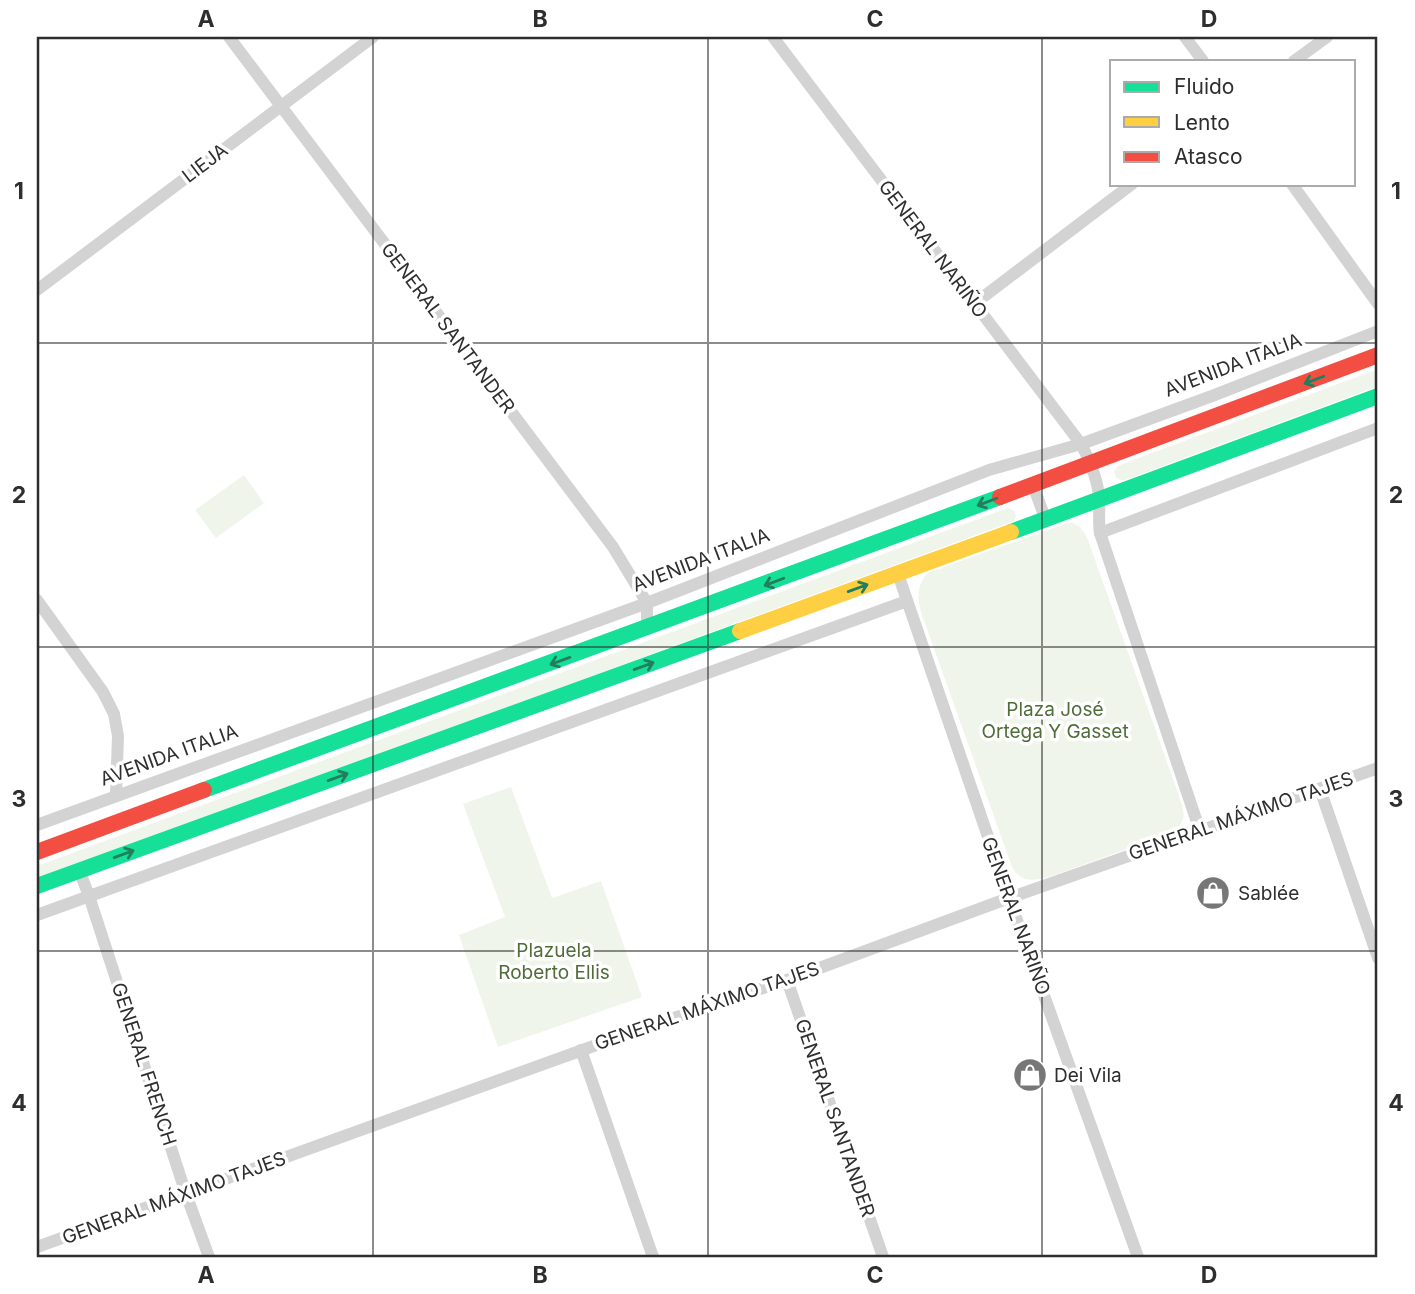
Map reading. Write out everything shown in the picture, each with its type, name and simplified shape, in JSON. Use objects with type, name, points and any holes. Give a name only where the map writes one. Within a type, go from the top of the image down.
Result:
[{"type":"main road","points":[[37,852],[647,629],[1378,355]]},
{"type":"main road","points":[[37,886],[898,574],[1378,396]]},
{"type":"street","name":"GENERAL SANTANDER","points":[[229,37],[613,547],[647,603]]},
{"type":"street","name":"LIEJA","points":[[37,290],[373,37]]},
{"type":"street","name":"GENERAL NARIÑO","points":[[773,37],[1081,444],[1091,463],[1099,499],[1100,533],[1200,831]]},
{"type":"street","points":[[1185,37],[1202,60]]},
{"type":"street","points":[[1295,60],[1327,37]]},
{"type":"street","points":[[974,304],[1129,186]]},
{"type":"street","points":[[1293,186],[1378,304]]},
{"type":"street","name":"AVENIDA ITALIA","points":[[37,825],[647,603],[989,470],[1081,444],[1378,331]]},
{"type":"street","points":[[1100,533],[1378,428]]},
{"type":"street","points":[[1033,485],[1045,518]]},
{"type":"street","name":"GENERAL NARIÑO","points":[[898,574],[1009,898],[1138,1257]]},
{"type":"street","points":[[37,600],[103,692],[114,714],[118,736],[116,796]]},
{"type":"street","points":[[37,915],[907,601]]},
{"type":"street","points":[[647,603],[647,629]]},
{"type":"street","name":"GENERAL MÁXIMO TAJES","points":[[37,1247],[581,1050],[787,980],[1009,898],[1378,768]]},
{"type":"street","points":[[1320,789],[1378,958]]},
{"type":"street","name":"GENERAL FRENCH","points":[[79,870],[209,1257]]},
{"type":"street","name":"GENERAL SANTANDER","points":[[787,980],[883,1257]]},
{"type":"street","points":[[581,1050],[653,1257]]},
{"type":"green space","points":[[1378,369],[1378,386],[1125,480],[1116,477],[1114,471],[1125,463]]},
{"type":"green space","points":[[244,475],[264,503],[216,538],[195,510]]},
{"type":"green space","points":[[1008,508],[1014,511],[1014,521],[37,880],[37,866]]},
{"type":"green space","name":"Plaza José Ortega Y Gasset","points":[[1071,522],[1082,529],[1088,540],[1184,815],[1174,832],[1049,877],[1028,880],[1019,876],[1012,867],[921,612],[919,591],[928,573]]},
{"type":"green space","name":"Plazuela Roberto Ellis","points":[[511,787],[552,898],[601,881],[642,997],[498,1047],[459,935],[505,917],[463,804]]},
{"type":"traffic: fast","points":[[1011,532],[1378,396]]},
{"type":"traffic: fast","points":[[204,790],[1000,497]]},
{"type":"traffic: fast","points":[[37,886],[740,631]]},
{"type":"traffic: slow","points":[[740,631],[1011,532]]},
{"type":"traffic: jam","points":[[1000,497],[1378,355]]},
{"type":"traffic: jam","points":[[37,852],[204,790]]},
{"type":"place","name":"Sablée","points":[[1213,893]]},
{"type":"place","name":"Dei Vila","points":[[1030,1075]]}]
